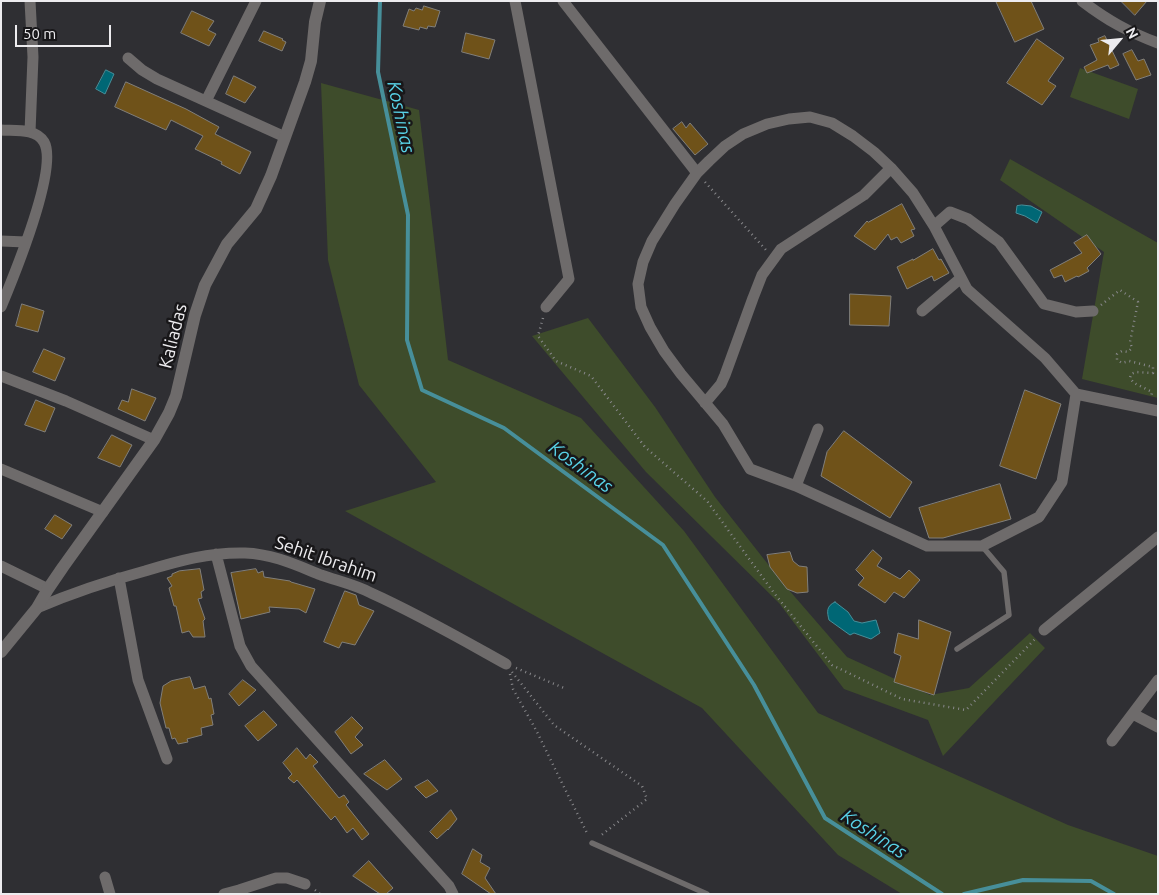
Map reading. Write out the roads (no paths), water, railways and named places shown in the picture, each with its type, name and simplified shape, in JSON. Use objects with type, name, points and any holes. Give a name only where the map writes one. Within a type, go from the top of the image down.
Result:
[{"type":"street","points":[[30,1],[33,57],[30,132]]},
{"type":"street","points":[[206,101],[256,1]]},
{"type":"street","name":"Kaliadas","points":[[1,652],[38,608],[48,589],[154,440],[169,413],[176,396],[195,315],[205,285],[227,244],[256,208],[271,176],[306,82],[320,1]]},
{"type":"street","points":[[515,1],[569,279],[546,307]]},
{"type":"street","points":[[563,1],[697,173]]},
{"type":"street","points":[[1082,1],[1121,27],[1158,43]]},
{"type":"street","points":[[128,58],[142,70],[157,79],[285,137]]},
{"type":"street","points":[[1076,394],[1062,482],[1039,517],[982,546],[927,546],[796,486],[750,468],[723,424],[681,374],[664,351],[650,327],[641,307],[638,284],[643,262],[652,241],[697,173],[726,146],[743,134],[767,124],[789,119],[810,117],[832,123],[874,152],[891,168],[913,193],[934,226],[967,289],[1045,358],[1076,394],[1154,410]]},
{"type":"street","points":[[1,130],[30,132],[38,136],[43,141],[48,158],[38,207],[1,308]]},
{"type":"street","points":[[705,403],[725,375],[762,275],[781,249],[864,195],[891,168]]},
{"type":"street","points":[[934,226],[950,212],[968,219],[998,242],[1044,304],[1076,312],[1093,310]]},
{"type":"street","points":[[1,240],[26,242]]},
{"type":"street","points":[[922,311],[961,278]]},
{"type":"street","points":[[1,376],[154,440]]},
{"type":"street","points":[[796,486],[818,429]]},
{"type":"street","points":[[1,469],[103,512]]},
{"type":"street","points":[[1044,630],[1158,537]]},
{"type":"street","name":"Sehit Ibrahim","points":[[38,608],[78,591],[184,560],[216,554],[247,553],[272,556],[369,592],[407,610],[506,664]]},
{"type":"street","points":[[216,554],[240,646],[251,666],[449,886],[453,894]]},
{"type":"street","points":[[1,566],[48,589]]},
{"type":"street","points":[[118,578],[138,680],[167,759]]},
{"type":"street","points":[[1112,741],[1158,680]]},
{"type":"street","points":[[1133,714],[1158,727]]},
{"type":"street","points":[[105,877],[106,893]]},
{"type":"street","points":[[224,894],[240,892],[276,878],[287,878],[305,884]]},
{"type":"lane","points":[[957,649],[1009,615],[1004,572],[982,546]]},
{"type":"lane","points":[[592,843],[708,894]]},
{"type":"water","points":[[106,70],[114,74],[105,94],[96,89]]},
{"type":"water","points":[[1017,206],[1031,206],[1042,212],[1037,223],[1016,213]]},
{"type":"water","points":[[835,602],[848,612],[854,621],[862,623],[876,620],[880,633],[871,639],[854,633],[850,635],[829,620],[828,610],[830,605]]},
{"type":"waterway","name":"Koshinas","points":[[380,1],[378,72],[408,215],[407,340],[422,390],[504,428],[663,545],[754,685],[825,818],[942,894]]},
{"type":"waterway","name":"Koshinas","points":[[964,894],[1023,880],[1091,881],[1114,894]]}]
